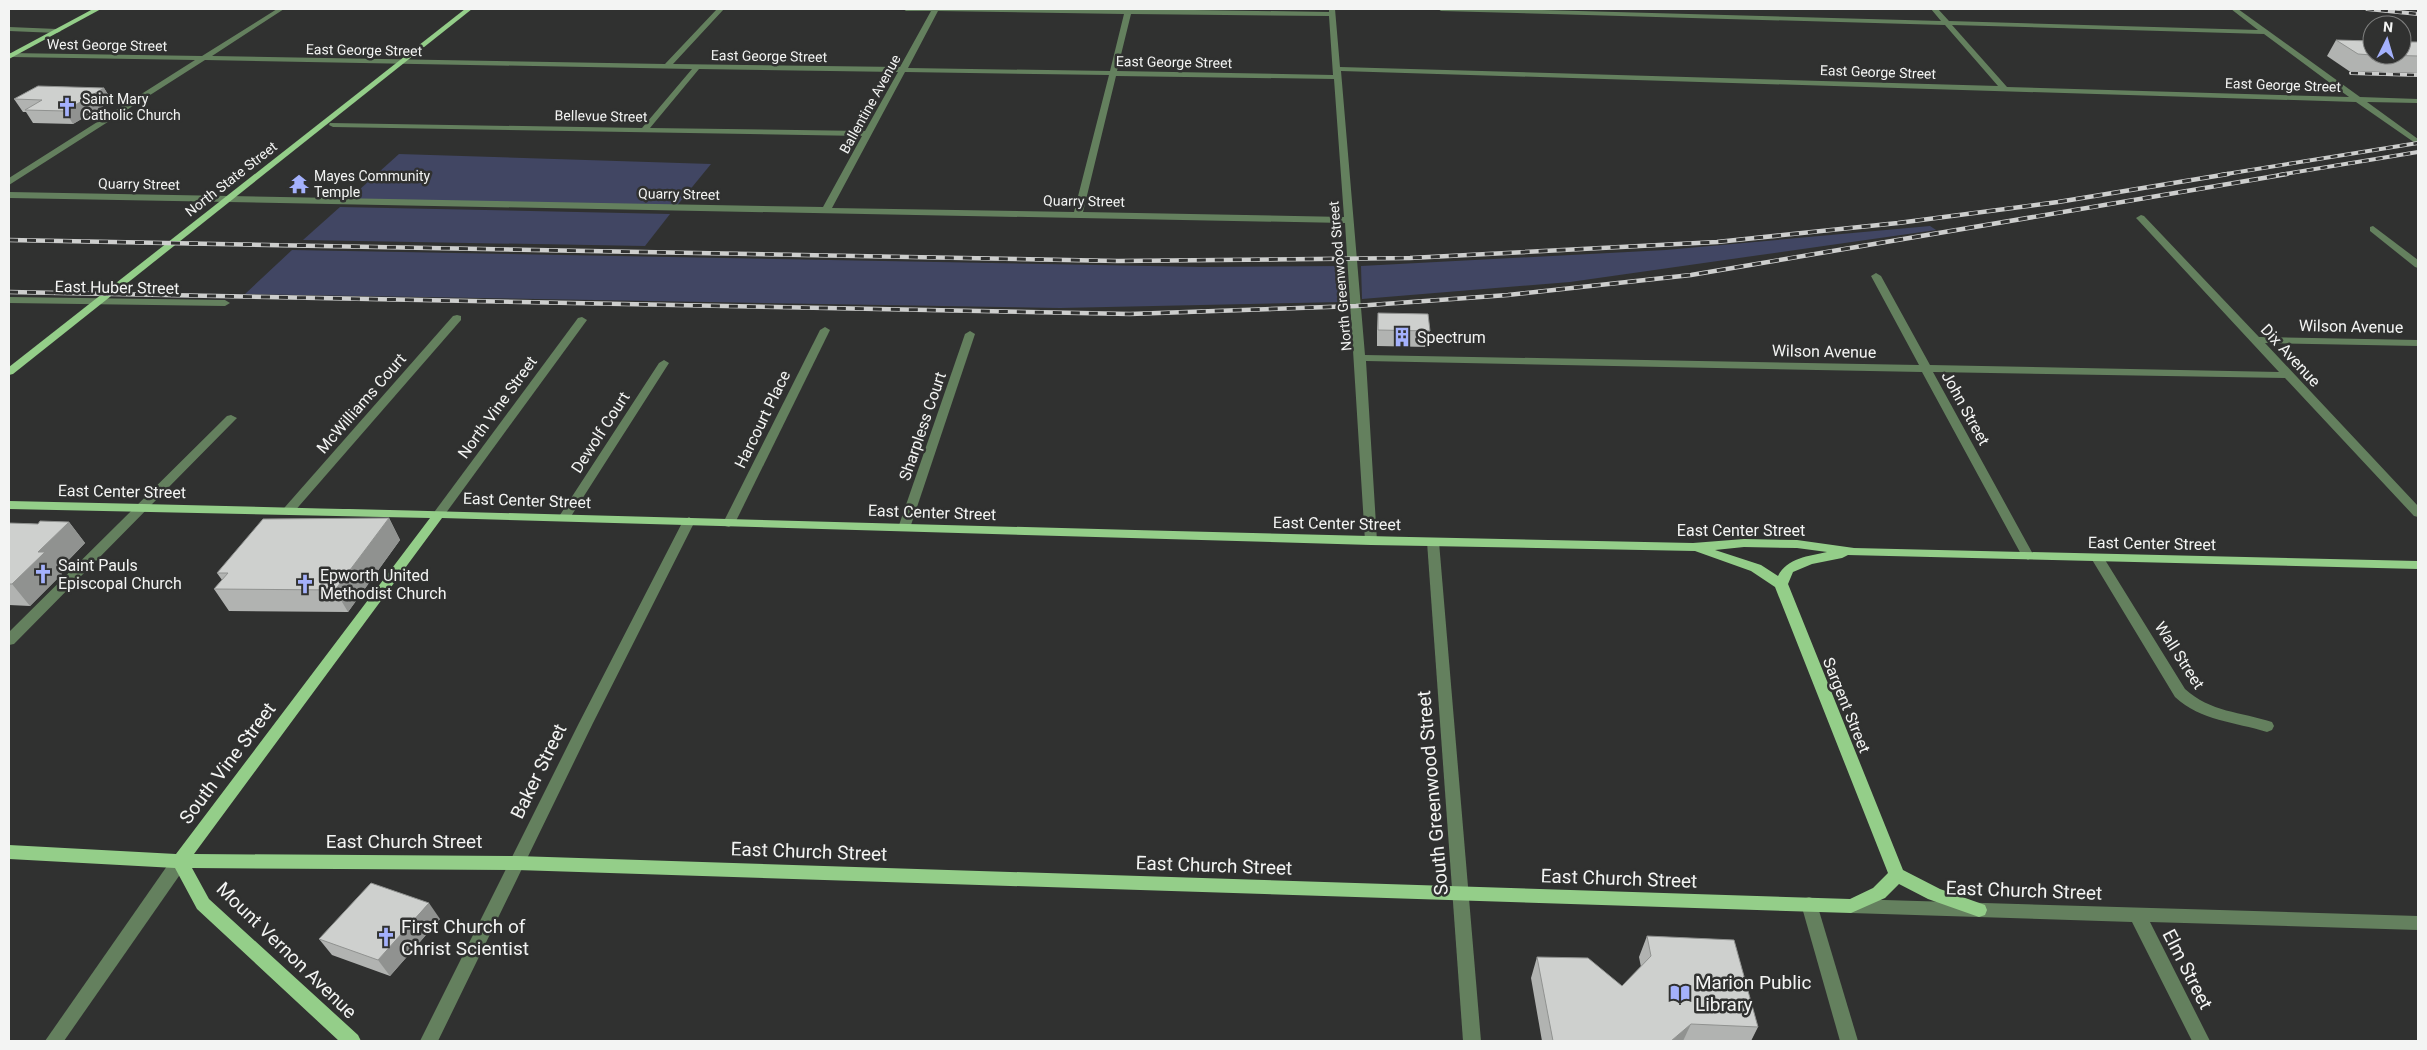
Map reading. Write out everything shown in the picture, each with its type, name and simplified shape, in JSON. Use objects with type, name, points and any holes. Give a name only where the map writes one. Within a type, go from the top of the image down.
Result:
[{"type":"main road","points":[[10,56],[98,9]]},
{"type":"main road","name":"North State Street","points":[[9,372],[470,9]]},
{"type":"main road","name":"East Center Street","points":[[9,505],[289,510],[1371,541],[1692,547],[1744,543],[1797,544],[1854,552],[2418,564]]},
{"type":"main road","name":"South Vine Street","points":[[180,861],[439,514]]},
{"type":"main road","points":[[1692,547],[1756,568],[1782,584]]},
{"type":"main road","name":"East Center Street","points":[[1782,584],[1788,569],[1809,560],[1854,552]]},
{"type":"main road","name":"Sargent Street","points":[[1782,584],[1897,875]]},
{"type":"main road","name":"East Church Street","points":[[9,852],[180,861],[518,863],[1851,906]]},
{"type":"main road","name":"Mount Vernon Avenue","points":[[180,861],[203,904],[352,1041]]},
{"type":"main road","points":[[1851,906],[1880,893],[1897,875],[1934,894],[1979,910]]},
{"type":"street","points":[[9,182],[281,9]]},
{"type":"street","points":[[666,67],[721,9]]},
{"type":"street","points":[[906,9],[1332,12]]},
{"type":"street","name":"Ballentine Avenue","points":[[826,210],[936,9]]},
{"type":"street","points":[[1441,9],[2265,32]]},
{"type":"street","points":[[1934,9],[2005,89]]},
{"type":"street","points":[[2234,9],[2418,142]]},
{"type":"street","points":[[1078,215],[1129,10]]},
{"type":"street","name":"North Greenwood Street","points":[[1332,12],[1360,358],[1371,541]]},
{"type":"street","points":[[9,29],[57,31]]},
{"type":"street","name":"West George Street","points":[[10,56],[200,60]]},
{"type":"street","name":"East George Street","points":[[200,60],[1113,74],[1337,73],[2005,89],[2418,102]]},
{"type":"street","points":[[644,130],[696,68]]},
{"type":"street","name":"Bellevue Street","points":[[333,125],[868,134]]},
{"type":"street","name":"Quarry Street","points":[[9,195],[1349,220]]},
{"type":"street","name":"Dix Avenue","points":[[2141,218],[2418,513]]},
{"type":"street","points":[[2374,229],[2418,265]]},
{"type":"street","name":"John Street","points":[[1876,276],[2028,556]]},
{"type":"street","name":"East Huber Street","points":[[9,300],[225,303]]},
{"type":"street","name":"McWilliams Court","points":[[289,510],[458,318]]},
{"type":"street","name":"North Vine Street","points":[[439,514],[582,320]]},
{"type":"street","name":"Harcourt Place","points":[[729,523],[825,330]]},
{"type":"street","name":"Sharpless Court","points":[[904,528],[970,334]]},
{"type":"street","name":"Wilson Avenue","points":[[2254,340],[2418,343]]},
{"type":"street","name":"Wilson Avenue","points":[[1360,358],[1926,370],[2287,375]]},
{"type":"street","name":"Dewolf Court","points":[[564,518],[664,363]]},
{"type":"street","points":[[9,640],[231,418]]},
{"type":"street","name":"Baker Street","points":[[429,1041],[586,723],[689,522]]},
{"type":"street","name":"South Greenwood Street","points":[[1433,542],[1472,1041]]},
{"type":"street","name":"Wall Street","points":[[2098,558],[2180,693],[2189,703],[2210,713],[2267,726]]},
{"type":"street","name":"South Vine Street","points":[[54,1041],[180,861]]},
{"type":"street","points":[[1809,904],[1849,1041]]},
{"type":"street","name":"East Church Street","points":[[1851,906],[2418,924]]},
{"type":"street","name":"Elm Street","points":[[2138,916],[2201,1041]]},
{"type":"shaded area","points":[[399,154],[711,164],[675,208],[349,199]]},
{"type":"shaded area","points":[[340,207],[670,214],[645,246],[303,240]]},
{"type":"shaded area","points":[[1930,226],[1936,230],[1570,282],[1362,299],[1361,266],[1666,250]]},
{"type":"shaded area","points":[[292,250],[1202,267],[1342,266],[1343,302],[1060,308],[245,294]]},
{"type":"building","points":[[2336,40],[2362,41],[2362,54],[2358,54]]},
{"type":"building","points":[[2412,42],[2418,42],[2418,56],[2412,56]]},
{"type":"building","points":[[38,86],[104,88],[65,111],[25,110],[42,100],[14,99]]},
{"type":"building","points":[[1378,313],[1428,314],[1430,331],[1378,330]]},
{"type":"building","points":[[389,518],[335,590],[214,589],[228,573],[217,573],[263,519]]},
{"type":"building","points":[[40,521],[69,522],[38,552],[45,552],[12,584],[9,584],[9,523],[38,524]]},
{"type":"building","points":[[371,883],[429,903],[378,960],[319,939]]},
{"type":"building","name":"Marion Public Library","points":[[1647,936],[1734,940],[1758,1027],[1691,1024],[1671,1041],[1553,1041],[1537,957],[1588,958],[1622,986],[1651,956]]},
{"type":"railway","points":[[2367,9],[2418,14]]},
{"type":"railway","points":[[2351,73],[2418,75]]},
{"type":"railway","points":[[2220,175],[2418,143]]},
{"type":"railway","points":[[2279,175],[2418,152]]},
{"type":"railway","points":[[9,240],[1118,261],[1410,258],[1717,242],[1898,223],[2058,202],[2228,174]]},
{"type":"railway","points":[[9,292],[1130,314],[1356,306],[1508,295],[1691,275],[2287,174]]},
{"type":"place","name":"Saint Mary Catholic Church","points":[[67,107]]},
{"type":"place","name":"Mayes Community Temple","points":[[299,184]]},
{"type":"place","name":"Spectrum","points":[[1402,337]]},
{"type":"place","name":"Saint Pauls Episcopal Church","points":[[43,574]]},
{"type":"place","name":"Epworth United Methodist Church","points":[[305,584]]},
{"type":"place","name":"First Church of Christ Scientist","points":[[386,937]]},
{"type":"place","name":"Marion Public Library","points":[[1680,993]]}]
